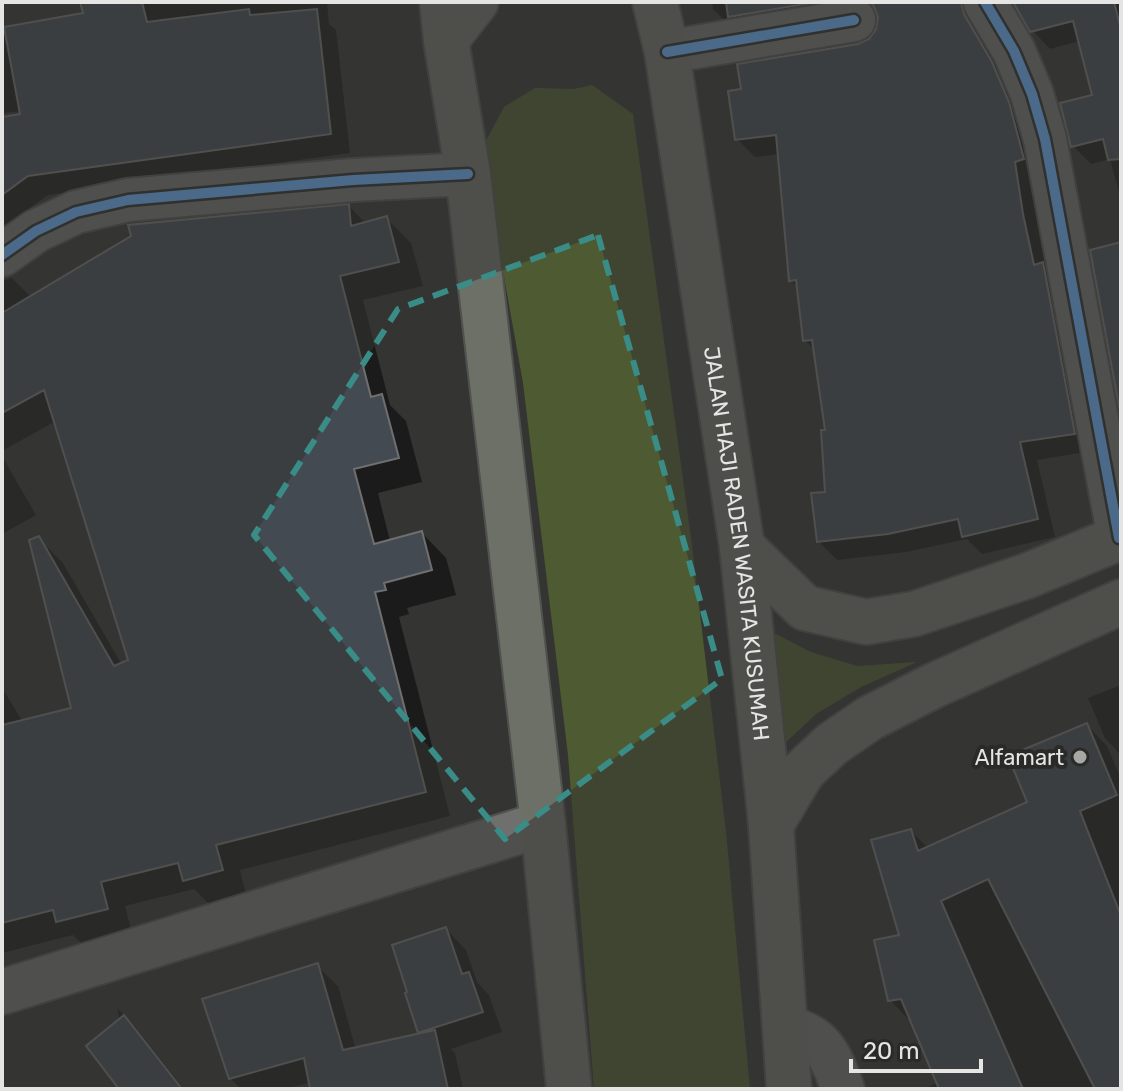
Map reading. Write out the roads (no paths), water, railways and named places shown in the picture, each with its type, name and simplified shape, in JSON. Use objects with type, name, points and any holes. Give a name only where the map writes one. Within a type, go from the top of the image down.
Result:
[{"type":"highway","points":[[476,2],[444,21],[468,174],[543,824],[569,1089]]},
{"type":"highway","name":"JALAN HAJI RADEN WASITA KUSUMAH","points":[[655,18],[742,547],[771,825],[789,1089]]},
{"type":"highway","points":[[742,547],[805,608],[866,622],[914,614],[1027,576],[1120,538]]},
{"type":"highway","points":[[771,825],[803,771],[832,744],[870,718],[949,678],[1121,602]]},
{"type":"main road","points":[[2,992],[543,824]]},
{"type":"street","points":[[985,2],[1014,51],[1032,94],[1045,139],[1120,538]]},
{"type":"street","points":[[655,18],[854,20]]},
{"type":"street","points":[[2,255],[36,231],[76,212],[128,200],[353,180],[468,174]]},
{"type":"street","points":[[785,1027],[801,1030],[817,1041],[831,1058],[843,1089]]},
{"type":"place","name":"Alfamart","points":[[1080,757]]}]
